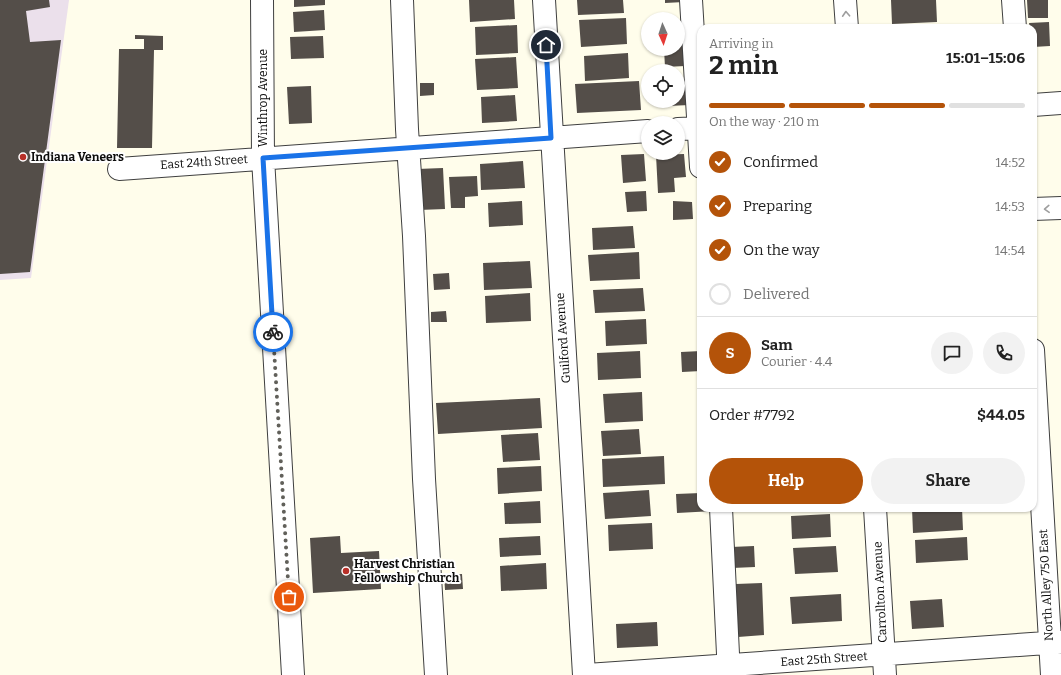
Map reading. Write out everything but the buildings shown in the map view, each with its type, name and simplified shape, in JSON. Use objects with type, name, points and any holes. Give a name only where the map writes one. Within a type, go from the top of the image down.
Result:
[{"type":"street","name":"Winthrop Avenue","points":[[262,0],[263,158],[293,675]]},
{"type":"street","points":[[402,0],[425,487],[436,675]]},
{"type":"street","name":"Guilford Avenue","points":[[544,0],[584,675]]},
{"type":"street","points":[[691,0],[693,128],[697,148]]},
{"type":"street","points":[[845,0],[847,24]]},
{"type":"street","points":[[1013,0],[1015,24]]},
{"type":"street","points":[[1037,105],[1061,103]]},
{"type":"street","name":"East 24th Street","points":[[119,169],[641,132]]},
{"type":"street","points":[[1037,210],[1061,208]]},
{"type":"street","name":"North Alley 750 East","points":[[1037,403],[1055,643],[1052,675]]},
{"type":"street","points":[[721,512],[729,670]]},
{"type":"street","name":"Carrollton Avenue","points":[[875,512],[884,665]]},
{"type":"street","name":"East 25th Street","points":[[587,675],[884,665],[1055,643]]},
{"type":"shaded area","name":"Indiana Veneers","points":[[0,0],[69,0],[31,278],[0,280]]},
{"type":"way so far","points":[[273,332],[289,597]]},
{"type":"place","name":"Indiana Veneers","points":[[23,157]]},
{"type":"place","name":"Harvest Christian Fellowship Church","points":[[346,571]]},
{"type":"route","points":[[273,332],[263,158],[551,138],[546,45]]}]
